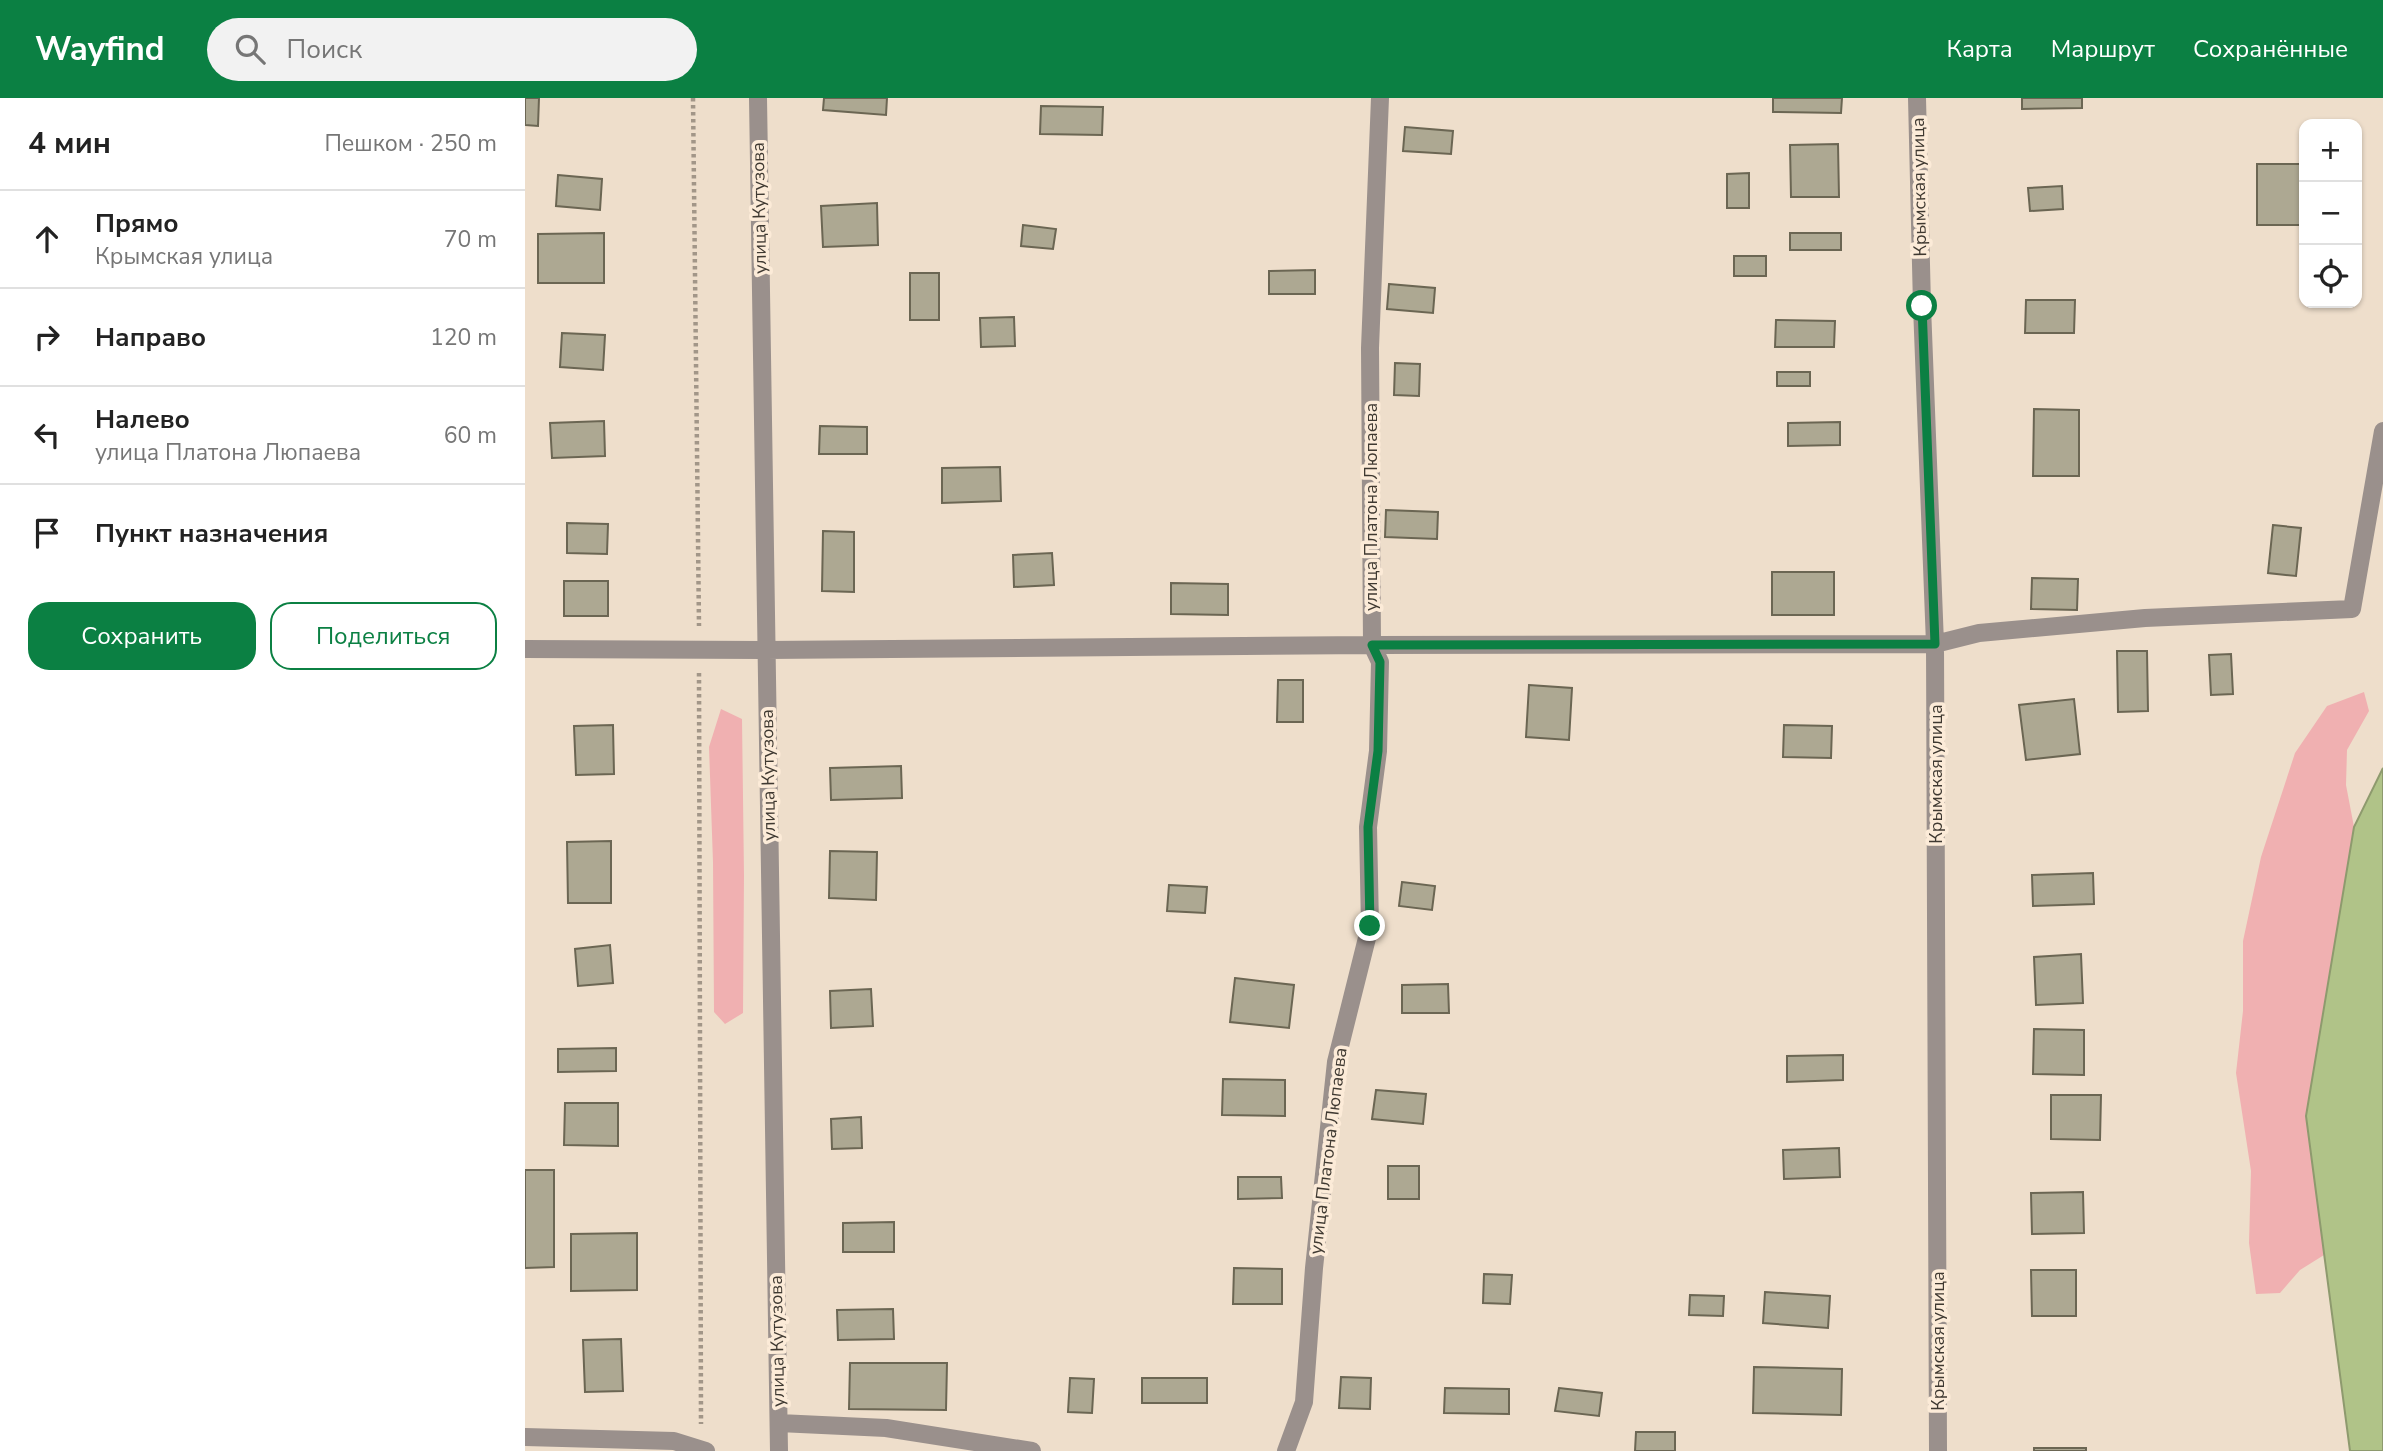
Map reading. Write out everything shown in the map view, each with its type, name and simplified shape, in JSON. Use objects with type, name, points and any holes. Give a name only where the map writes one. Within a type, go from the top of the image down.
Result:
[{"type":"street","name":"улица Кутузова","points":[[758,98],[779,1451]]},
{"type":"street","name":"улица Платона Люпаева","points":[[1286,1451],[1304,1402],[1314,1268],[1336,1062],[1370,926],[1368,827],[1378,751],[1380,662],[1372,645],[1370,348],[1380,98]]},
{"type":"street","name":"Крымская улица","points":[[1917,98],[1935,644],[1938,1451]]},
{"type":"street","points":[[525,649],[1935,644],[1979,633],[2144,618],[2352,609],[2383,431]]},
{"type":"street","points":[[779,1423],[886,1428],[1032,1451]]},
{"type":"street","points":[[525,1437],[674,1441],[706,1451]]},
{"type":"path","points":[[693,98],[699,650],[700,1420],[704,1430]]},
{"type":"shaded area","points":[[2364,692],[2369,711],[2347,750],[2346,785],[2354,827],[2306,1116],[2324,1255],[2300,1270],[2280,1293],[2256,1294],[2249,1243],[2251,1171],[2236,1073],[2243,1011],[2243,941],[2261,857],[2295,753],[2327,706]]},
{"type":"shaded area","points":[[721,709],[742,719],[744,875],[743,1013],[725,1024],[714,1012],[709,747]]},
{"type":"shaded area","points":[[2383,768],[2383,1451],[2350,1451],[2306,1116],[2354,827]]},
{"type":"building","points":[[525,98],[539,98],[538,126],[525,125]]},
{"type":"building","points":[[824,98],[887,98],[886,115],[823,110]]},
{"type":"building","points":[[1773,98],[1842,98],[1841,113],[1773,112]]},
{"type":"building","points":[[2022,98],[2082,98],[2082,108],[2022,109]]},
{"type":"building","points":[[1041,106],[1103,107],[1102,135],[1040,134]]},
{"type":"building","points":[[1405,127],[1453,131],[1451,154],[1403,151]]},
{"type":"building","points":[[1838,144],[1839,197],[1791,197],[1790,145]]},
{"type":"building","points":[[2257,164],[2299,164],[2299,225],[2257,225]]},
{"type":"building","points":[[1749,173],[1749,208],[1727,208],[1727,174]]},
{"type":"building","points":[[558,175],[602,179],[600,210],[556,206]]},
{"type":"building","points":[[2062,186],[2063,209],[2030,211],[2028,188]]},
{"type":"building","points":[[877,203],[878,245],[823,247],[821,206]]},
{"type":"building","points":[[1023,225],[1056,229],[1053,249],[1021,246]]},
{"type":"building","points":[[604,233],[604,283],[538,283],[538,234]]},
{"type":"building","points":[[1790,233],[1841,233],[1841,250],[1790,250]]},
{"type":"building","points":[[1734,256],[1766,256],[1766,276],[1734,276]]},
{"type":"building","points":[[1315,270],[1315,294],[1269,294],[1269,271]]},
{"type":"building","points":[[910,273],[939,273],[939,320],[910,320]]},
{"type":"building","points":[[1389,284],[1435,288],[1433,313],[1387,309]]},
{"type":"building","points":[[2026,300],[2075,300],[2074,333],[2025,333]]},
{"type":"building","points":[[1014,317],[1015,346],[981,347],[980,318]]},
{"type":"building","points":[[1776,320],[1835,321],[1834,347],[1775,347]]},
{"type":"building","points":[[562,333],[605,335],[603,370],[560,367]]},
{"type":"building","points":[[1395,363],[1420,364],[1419,396],[1394,395]]},
{"type":"building","points":[[1777,372],[1810,372],[1810,386],[1777,386]]},
{"type":"building","points":[[2034,409],[2079,410],[2079,476],[2033,476]]},
{"type":"building","points":[[604,421],[605,456],[552,458],[550,423]]},
{"type":"building","points":[[1840,422],[1840,445],[1788,446],[1788,423]]},
{"type":"building","points":[[820,426],[867,427],[867,454],[819,454]]},
{"type":"building","points":[[1000,467],[1001,501],[942,503],[942,468]]},
{"type":"building","points":[[1386,510],[1438,512],[1437,539],[1385,537]]},
{"type":"building","points":[[567,523],[608,524],[607,554],[567,553]]},
{"type":"building","points":[[2273,525],[2301,528],[2296,576],[2268,573]]},
{"type":"building","points":[[823,531],[854,532],[854,592],[822,591]]},
{"type":"building","points":[[1052,553],[1054,585],[1014,587],[1013,555]]},
{"type":"building","points":[[1772,572],[1834,572],[1834,615],[1772,615]]},
{"type":"building","points":[[2032,578],[2078,579],[2077,610],[2031,609]]},
{"type":"building","points":[[564,581],[608,581],[608,616],[564,616]]},
{"type":"building","points":[[1171,583],[1228,584],[1228,615],[1171,614]]},
{"type":"building","points":[[2117,651],[2147,651],[2148,711],[2118,712]]},
{"type":"building","points":[[2231,654],[2233,694],[2211,695],[2209,655]]},
{"type":"building","points":[[1278,680],[1303,680],[1303,722],[1277,722]]},
{"type":"building","points":[[1529,685],[1572,688],[1569,740],[1526,737]]},
{"type":"building","points":[[2074,699],[2080,754],[2026,760],[2019,705]]},
{"type":"building","points":[[613,725],[614,774],[576,775],[574,726]]},
{"type":"building","points":[[1784,725],[1832,726],[1831,758],[1783,757]]},
{"type":"building","points":[[901,766],[902,798],[831,800],[830,768]]},
{"type":"building","points":[[611,841],[611,903],[568,903],[567,842]]},
{"type":"building","points":[[830,851],[877,852],[876,900],[829,898]]},
{"type":"building","points":[[2093,873],[2094,904],[2033,906],[2032,875]]},
{"type":"building","points":[[1402,882],[1435,886],[1432,910],[1399,906]]},
{"type":"building","points":[[1169,885],[1207,887],[1205,913],[1167,911]]},
{"type":"building","points":[[610,945],[613,983],[578,986],[575,949]]},
{"type":"building","points":[[2081,954],[2083,1003],[2036,1005],[2034,957]]},
{"type":"building","points":[[1235,978],[1294,985],[1289,1028],[1230,1022]]},
{"type":"building","points":[[1448,984],[1449,1013],[1402,1013],[1402,985]]},
{"type":"building","points":[[871,989],[873,1026],[831,1028],[830,991]]},
{"type":"building","points":[[2034,1029],[2084,1030],[2084,1075],[2033,1074]]},
{"type":"building","points":[[616,1048],[616,1071],[558,1072],[558,1049]]},
{"type":"building","points":[[1843,1055],[1843,1080],[1787,1082],[1787,1056]]},
{"type":"building","points":[[1223,1079],[1285,1080],[1285,1116],[1222,1115]]},
{"type":"building","points":[[1376,1090],[1426,1094],[1423,1124],[1372,1119]]},
{"type":"building","points":[[2051,1095],[2101,1095],[2100,1140],[2051,1139]]},
{"type":"building","points":[[565,1103],[618,1103],[618,1146],[564,1145]]},
{"type":"building","points":[[861,1117],[862,1148],[832,1149],[831,1119]]},
{"type":"building","points":[[1839,1148],[1840,1177],[1784,1179],[1783,1150]]},
{"type":"building","points":[[1388,1166],[1419,1166],[1419,1199],[1388,1199]]},
{"type":"building","points":[[525,1170],[554,1170],[554,1267],[525,1268]]},
{"type":"building","points":[[1238,1177],[1281,1177],[1282,1198],[1238,1199]]},
{"type":"building","points":[[2083,1192],[2084,1233],[2032,1234],[2031,1193]]},
{"type":"building","points":[[894,1222],[894,1252],[843,1252],[843,1223]]},
{"type":"building","points":[[637,1233],[637,1290],[571,1291],[571,1234]]},
{"type":"building","points":[[1234,1268],[1282,1269],[1282,1304],[1233,1304]]},
{"type":"building","points":[[2031,1270],[2076,1270],[2076,1316],[2032,1316]]},
{"type":"building","points":[[1484,1274],[1512,1275],[1510,1304],[1483,1303]]},
{"type":"building","points":[[1765,1292],[1830,1296],[1828,1328],[1763,1323]]},
{"type":"building","points":[[1690,1295],[1724,1296],[1723,1316],[1689,1315]]},
{"type":"building","points":[[893,1309],[894,1339],[838,1340],[837,1310]]},
{"type":"building","points":[[621,1339],[623,1391],[585,1392],[583,1340]]},
{"type":"building","points":[[850,1363],[947,1363],[946,1410],[849,1409]]},
{"type":"building","points":[[1754,1367],[1842,1369],[1841,1415],[1753,1413]]},
{"type":"building","points":[[1341,1377],[1371,1378],[1370,1409],[1339,1408]]},
{"type":"building","points":[[1070,1378],[1094,1379],[1092,1413],[1068,1412]]},
{"type":"building","points":[[1142,1378],[1207,1378],[1207,1403],[1142,1403]]},
{"type":"building","points":[[1445,1388],[1509,1389],[1509,1414],[1444,1413]]},
{"type":"building","points":[[1559,1388],[1602,1393],[1599,1416],[1555,1411]]},
{"type":"building","points":[[1636,1432],[1675,1432],[1675,1451],[1635,1451]]},
{"type":"building","points":[[2034,1448],[2086,1448],[2086,1451],[2034,1451]]},
{"type":"route","points":[[1370,926],[1368,827],[1378,751],[1380,662],[1372,645],[1935,644],[1922,306]]}]
